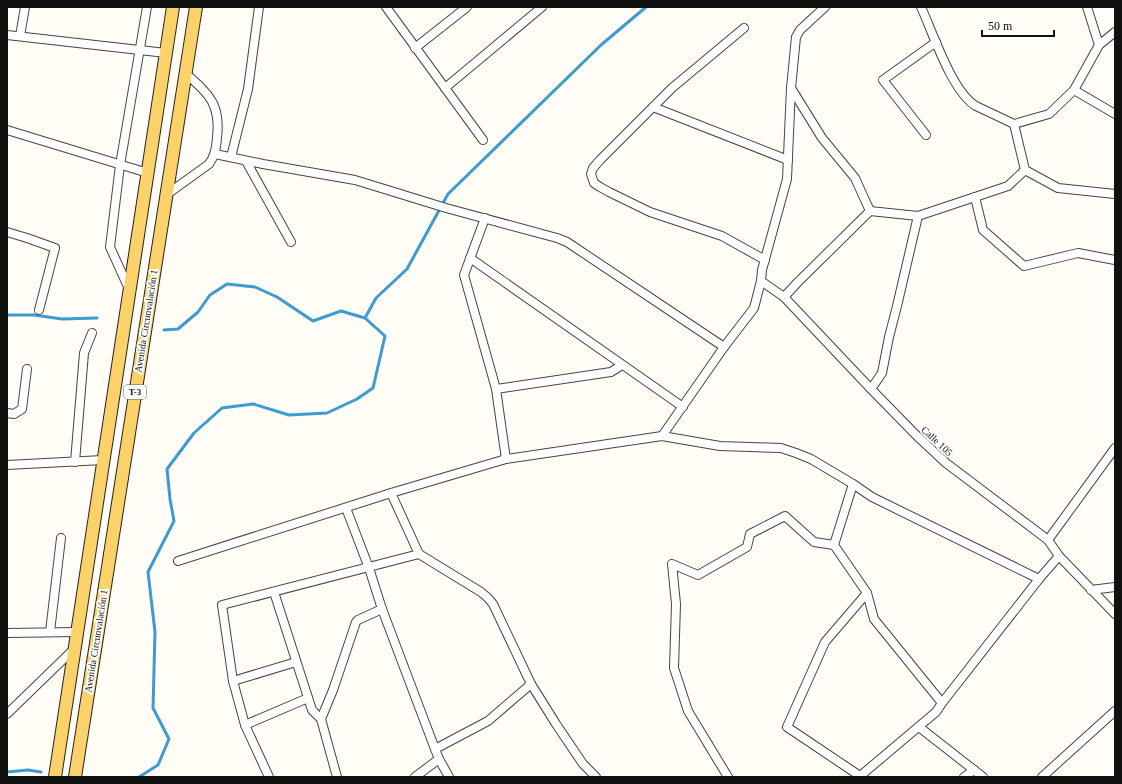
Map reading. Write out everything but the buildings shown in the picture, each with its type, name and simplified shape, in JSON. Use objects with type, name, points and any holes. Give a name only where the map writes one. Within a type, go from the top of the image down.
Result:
[{"type":"main road","name":"Avenida Circunvalación 1","points":[[55,777],[173,7]]},
{"type":"main road","name":"Avenida Circunvalación 1","points":[[75,777],[196,7]]},
{"type":"street","points":[[20,36],[25,7]]},
{"type":"street","points":[[130,289],[110,248],[120,165],[147,7]]},
{"type":"street","points":[[231,157],[248,89],[259,7]]},
{"type":"street","points":[[386,7],[483,140]]},
{"type":"street","points":[[415,48],[467,7]]},
{"type":"street","points":[[444,88],[542,7]]},
{"type":"street","points":[[662,436],[724,347],[754,308],[761,281],[762,270],[787,179],[791,88],[796,37],[800,30],[824,7]]},
{"type":"street","points":[[921,7],[958,89],[970,103],[1014,124],[1049,114],[1074,90],[1098,45],[1115,32]]},
{"type":"street","points":[[1087,7],[1098,45]]},
{"type":"street","points":[[744,28],[672,88],[594,166],[591,174],[594,182],[609,192],[650,212],[722,236],[765,260]]},
{"type":"street","points":[[7,35],[166,54]]},
{"type":"street","points":[[926,135],[883,80],[936,42]]},
{"type":"street","points":[[166,195],[204,168],[212,160],[215,154],[218,120],[215,107],[203,88],[185,73]]},
{"type":"street","points":[[791,88],[822,138],[856,178],[870,211]]},
{"type":"street","points":[[1074,90],[1115,114]]},
{"type":"street","points":[[653,107],[788,160]]},
{"type":"street","points":[[1014,124],[1025,170],[1058,188],[1115,194]]},
{"type":"street","points":[[7,130],[148,173]]},
{"type":"street","points":[[215,154],[354,180],[446,208],[557,238],[567,242],[724,347]]},
{"type":"street","points":[[246,161],[291,242]]},
{"type":"street","points":[[870,211],[918,216],[1008,186],[1025,170]]},
{"type":"street","points":[[975,197],[983,230],[1024,266],[1078,253],[1115,260]]},
{"type":"street","points":[[784,297],[870,211]]},
{"type":"street","points":[[871,389],[882,373],[889,337],[918,216]]},
{"type":"street","points":[[484,218],[464,275],[496,389],[506,459]]},
{"type":"street","points":[[7,232],[55,248],[39,310]]},
{"type":"street","points":[[470,258],[683,407]]},
{"type":"street","name":"Calle 105","points":[[761,281],[784,297],[871,389],[946,463],[1048,540],[1059,556],[1115,614]]},
{"type":"street","points":[[75,462],[84,353],[92,333]]},
{"type":"street","points":[[496,389],[611,372],[622,364]]},
{"type":"street","points":[[7,413],[14,414],[22,409],[27,369]]},
{"type":"street","points":[[178,561],[391,493],[506,459],[662,436],[720,446],[781,448],[796,453],[853,484],[872,497],[1039,579]]},
{"type":"street","points":[[1048,540],[1115,448]]},
{"type":"street","points":[[7,465],[104,460]]},
{"type":"street","points":[[834,545],[853,484]]},
{"type":"street","points":[[391,493],[419,554],[481,592],[493,604],[531,684],[583,764],[596,777]]},
{"type":"street","points":[[346,508],[369,568],[382,609],[435,749],[449,777]]},
{"type":"street","points":[[728,777],[688,711],[674,668],[676,604],[672,564],[698,575],[747,547],[750,534],[785,516],[814,542],[834,545],[867,593],[874,619],[942,704]]},
{"type":"street","points":[[50,632],[61,538]]},
{"type":"street","points":[[269,777],[246,725],[233,681],[222,605],[419,554]]},
{"type":"street","points":[[867,593],[825,642],[787,728],[860,776],[936,712],[1039,579],[1059,556]]},
{"type":"street","points":[[1091,590],[1115,586]]},
{"type":"street","points":[[274,592],[312,710],[321,719],[337,777]]},
{"type":"street","points":[[321,719],[333,690],[356,622],[382,609]]},
{"type":"street","points":[[7,633],[77,632]]},
{"type":"street","points":[[7,714],[75,648]]},
{"type":"street","points":[[233,681],[296,662]]},
{"type":"street","points":[[435,749],[488,721],[531,684]]},
{"type":"street","points":[[246,725],[308,698]]},
{"type":"street","points":[[1045,774],[1115,711]]},
{"type":"street","points":[[918,727],[983,777]]},
{"type":"street","points":[[415,777],[439,759]]},
{"type":"street","points":[[964,777],[974,770]]},
{"type":"street","points":[[1045,774],[1056,777]]},
{"type":"waterway","points":[[139,777],[158,765],[169,739],[153,708],[155,632],[148,572],[174,521],[167,469],[194,433],[222,408],[253,404],[289,415],[327,413],[357,399],[373,388],[385,336],[365,318],[376,298],[407,269],[448,194],[601,45],[646,7]]},
{"type":"waterway","points":[[164,330],[178,329],[198,312],[210,295],[227,284],[255,287],[277,297],[313,321],[341,311],[365,318]]},
{"type":"waterway","points":[[7,315],[34,315],[62,319],[97,318]]},
{"type":"waterway","points":[[7,772],[28,770],[41,772]]}]
